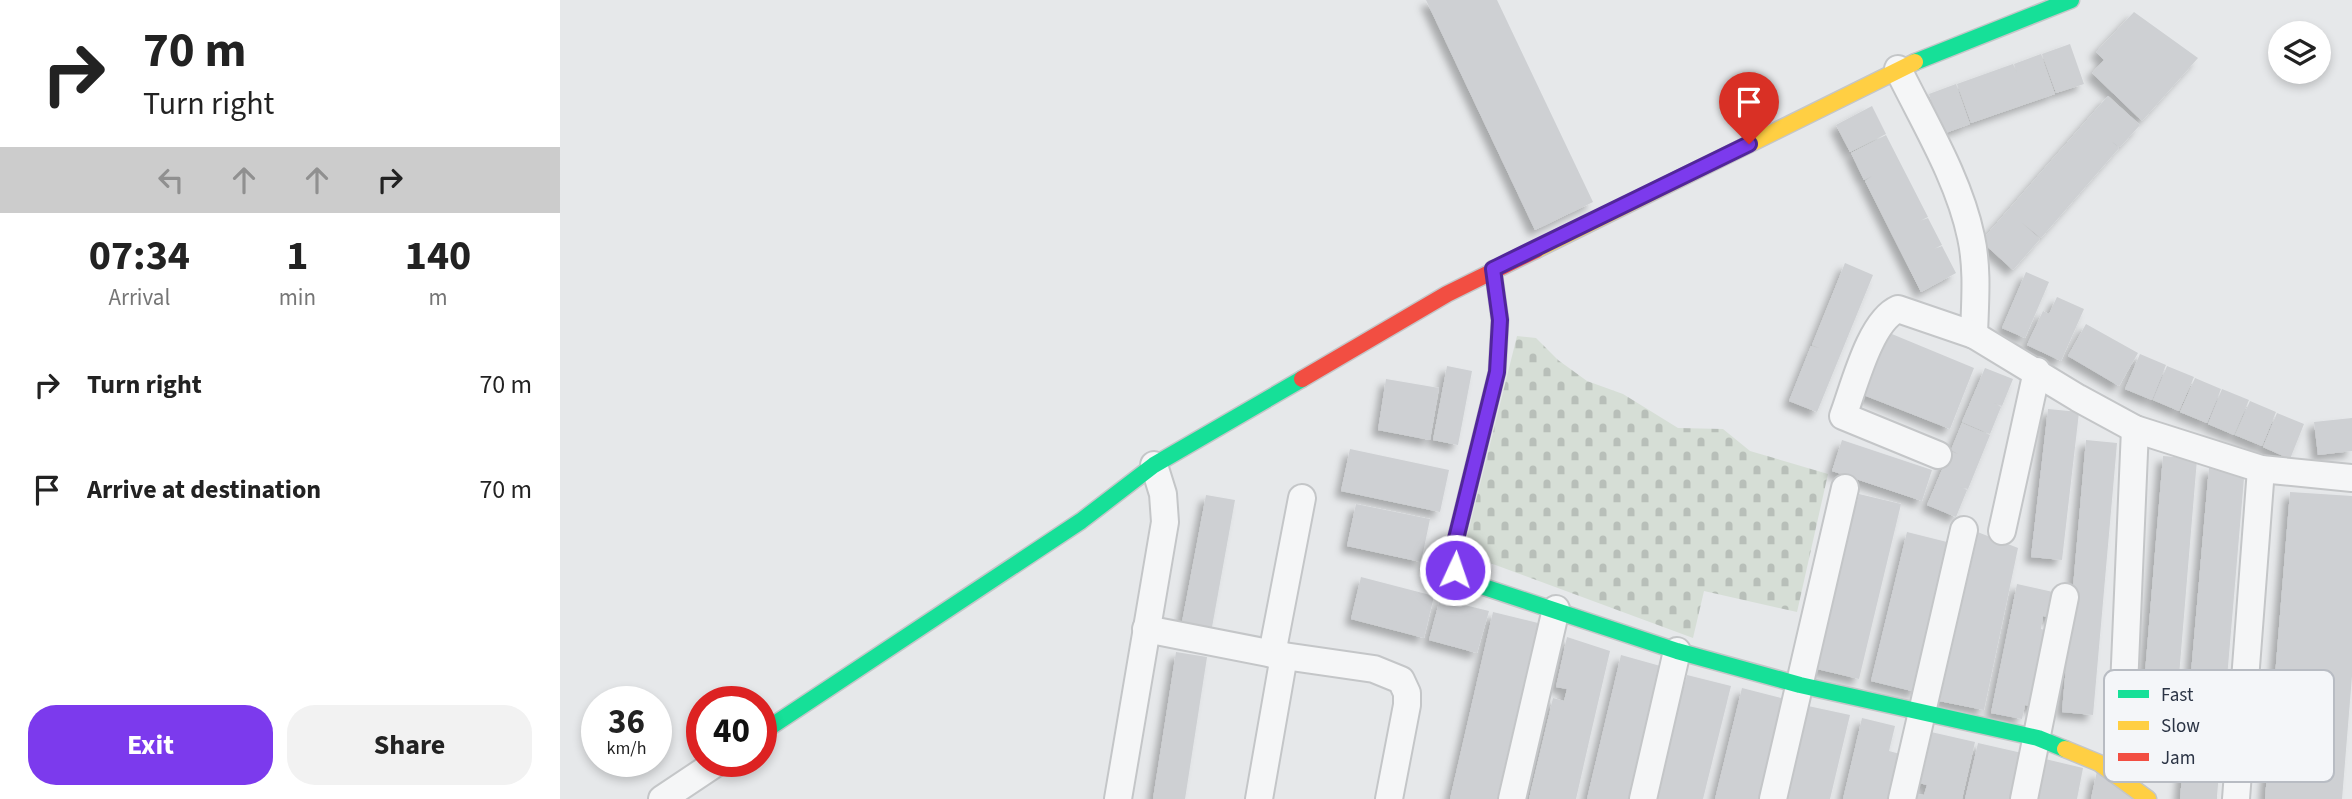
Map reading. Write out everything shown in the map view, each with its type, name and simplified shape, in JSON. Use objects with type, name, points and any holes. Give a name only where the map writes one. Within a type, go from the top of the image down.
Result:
[{"type":"street","points":[[777,722],[1082,521],[1154,465],[1311,370],[1493,269],[1898,69],[2071,0]]},
{"type":"street","points":[[1898,69],[1939,152],[1966,216],[1975,260],[1974,335]]},
{"type":"street","points":[[1493,269],[1500,320],[1497,372],[1457,536],[1453,564],[1459,576],[1468,582],[1677,651],[1800,685],[2038,737],[2104,766]]},
{"type":"street","points":[[1938,455],[1843,416],[1874,334],[1891,312],[1901,309],[1974,335],[2078,398],[2136,429],[2260,469],[2352,478]]},
{"type":"street","points":[[2003,531],[2037,371]]},
{"type":"street","points":[[2125,670],[2136,429]]},
{"type":"street","points":[[1118,799],[1166,512],[1154,465]]},
{"type":"street","points":[[2245,670],[2260,469]]},
{"type":"street","points":[[1773,799],[1845,488]]},
{"type":"street","points":[[1259,799],[1303,498]]},
{"type":"street","points":[[1902,799],[1964,530]]},
{"type":"street","points":[[2024,799],[2065,597]]},
{"type":"street","points":[[1512,799],[1556,609]]},
{"type":"street","points":[[1146,629],[1278,655],[1374,669],[1401,680],[1407,693],[1407,705],[1389,799]]},
{"type":"street","points":[[1643,799],[1677,651]]},
{"type":"street","points":[[662,799],[695,777]]},
{"type":"street","points":[[2125,782],[2148,799]]},
{"type":"green space","points":[[1517,336],[1536,338],[1558,360],[1587,381],[1623,394],[1678,428],[1723,429],[1750,451],[1828,474],[1797,612],[1704,591],[1693,638],[1463,553]]},
{"type":"building","points":[[1426,0],[1497,0],[1593,202],[1535,230]]},
{"type":"building","points":[[2134,12],[2198,58],[2142,121],[2092,73],[2104,60],[2096,52]]},
{"type":"building","points":[[2070,44],[2084,84],[2056,93],[2042,54]]},
{"type":"building","points":[[2041,54],[2055,94],[1971,123],[1957,84],[2013,64],[2017,73],[2014,64]]},
{"type":"building","points":[[1956,84],[1970,124],[1943,134],[1929,94]]},
{"type":"building","points":[[2108,96],[2140,125],[2120,147],[2112,142],[2119,148],[2041,238],[2021,222],[2040,239],[2013,270],[1981,241]]},
{"type":"building","points":[[1872,106],[1886,134],[1850,152],[1836,125]]},
{"type":"building","points":[[1886,135],[1928,217],[1920,221],[1928,218],[1942,245],[1934,249],[1942,246],[1956,273],[1921,292],[1865,181],[1872,176],[1864,180],[1851,153]]},
{"type":"building","points":[[1845,263],[1873,275],[1817,412],[1789,401],[1811,346],[1819,348],[1812,345]]},
{"type":"building","points":[[2026,272],[2049,282],[2025,338],[2002,328]]},
{"type":"building","points":[[2057,297],[2084,309],[2061,361],[2027,345],[2043,311],[2049,314]]},
{"type":"building","points":[[2086,324],[2138,353],[2119,386],[2068,356]]},
{"type":"building","points":[[1887,332],[1974,368],[1950,429],[1861,394]]},
{"type":"building","points":[[2140,354],[2166,365],[2152,400],[2125,389]]},
{"type":"building","points":[[1447,366],[1472,371],[1458,445],[1433,440]]},
{"type":"building","points":[[2167,366],[2194,377],[2179,411],[2153,400]]},
{"type":"building","points":[[1985,368],[2013,379],[2002,406],[1994,403],[2001,407],[1990,434],[1962,422]]},
{"type":"building","points":[[2195,378],[2221,389],[2207,423],[2180,412]]},
{"type":"building","points":[[1386,379],[1439,388],[1430,440],[1378,430]]},
{"type":"building","points":[[2222,389],[2249,400],[2234,435],[2208,424]]},
{"type":"building","points":[[2250,401],[2276,412],[2262,446],[2235,435]]},
{"type":"building","points":[[2048,409],[2079,412],[2062,560],[2031,557]]},
{"type":"building","points":[[2277,413],[2304,424],[2290,459],[2263,447]]},
{"type":"building","points":[[2352,418],[2352,451],[2318,455],[2314,422]]},
{"type":"building","points":[[1962,423],[1990,435],[1968,489],[1960,487],[1967,490],[1956,517],[1927,505],[1950,451],[1958,454],[1951,450]]},
{"type":"building","points":[[1842,440],[1932,470],[1922,501],[1832,471]]},
{"type":"building","points":[[2086,440],[2117,443],[2093,715],[2062,712]]},
{"type":"building","points":[[1350,449],[1449,470],[1440,512],[1341,491]]},
{"type":"building","points":[[2163,456],[2197,459],[2179,670],[2145,670]]},
{"type":"building","points":[[2209,467],[2244,478],[2228,670],[2191,670]]},
{"type":"building","points":[[2290,492],[2352,496],[2352,676],[2342,799],[2265,799],[2266,782],[2334,782],[2334,670],[2276,670]]},
{"type":"building","points":[[1859,494],[1901,504],[1859,679],[1817,669]]},
{"type":"building","points":[[1206,495],[1235,500],[1212,627],[1182,622]]},
{"type":"building","points":[[1356,504],[1430,519],[1421,562],[1347,546]]},
{"type":"building","points":[[1975,531],[2018,548],[1984,710],[1939,701]]},
{"type":"building","points":[[1907,532],[1951,543],[1916,692],[1871,681]]},
{"type":"building","points":[[1361,577],[1434,596],[1424,638],[1351,619]]},
{"type":"building","points":[[2017,584],[2062,594],[2056,619],[2043,616],[2041,629],[2053,632],[2038,708],[2025,705],[2022,719],[1991,713]]},
{"type":"building","points":[[1440,599],[1489,611],[1477,653],[1429,640]]},
{"type":"building","points":[[1493,612],[1538,623],[1497,799],[1450,799]]},
{"type":"building","points":[[1567,637],[1610,651],[1576,799],[1529,799],[1553,698],[1564,701],[1567,689],[1556,687]]},
{"type":"building","points":[[1176,652],[1207,657],[1185,799],[1153,799]]},
{"type":"building","points":[[1621,655],[1664,667],[1633,799],[1587,799]]},
{"type":"building","points":[[1687,675],[1731,686],[1703,799],[1657,799]]},
{"type":"building","points":[[1742,688],[1785,699],[1761,799],[1715,799]]},
{"type":"building","points":[[1808,706],[1850,715],[1830,799],[1786,799]]},
{"type":"building","points":[[1862,718],[1895,726],[1889,751],[1900,754],[1889,799],[1843,799]]},
{"type":"building","points":[[1931,732],[1975,742],[1962,799],[1916,799],[1917,794],[1924,795],[1927,785],[1919,783]]},
{"type":"building","points":[[1978,743],[2022,753],[2011,799],[1965,799]]},
{"type":"building","points":[[2041,758],[2083,768],[2077,799],[2032,799]]},
{"type":"building","points":[[2097,771],[2104,776],[2104,782],[2112,782],[2136,799],[2091,799]]},
{"type":"building","points":[[2181,782],[2218,782],[2217,799],[2180,799]]},
{"type":"traffic: fast","points":[[1915,62],[2071,0]]},
{"type":"traffic: fast","points":[[1493,269],[1500,320],[1497,372],[1454,547],[1454,560],[1462,575],[1478,585],[1677,651],[1800,685],[2038,738],[2065,749]]},
{"type":"traffic: fast","points":[[777,722],[1081,521],[1154,465],[1302,379]]},
{"type":"traffic: slow","points":[[1536,250],[1915,62]]},
{"type":"traffic: slow","points":[[2065,749],[2104,767]]},
{"type":"traffic: slow","points":[[2125,782],[2148,799]]},
{"type":"traffic: jam","points":[[1302,379],[1447,294],[1536,250]]},
{"type":"route","points":[[1455,570],[1454,547],[1497,372],[1501,337],[1499,301],[1493,269],[1749,144]]}]
